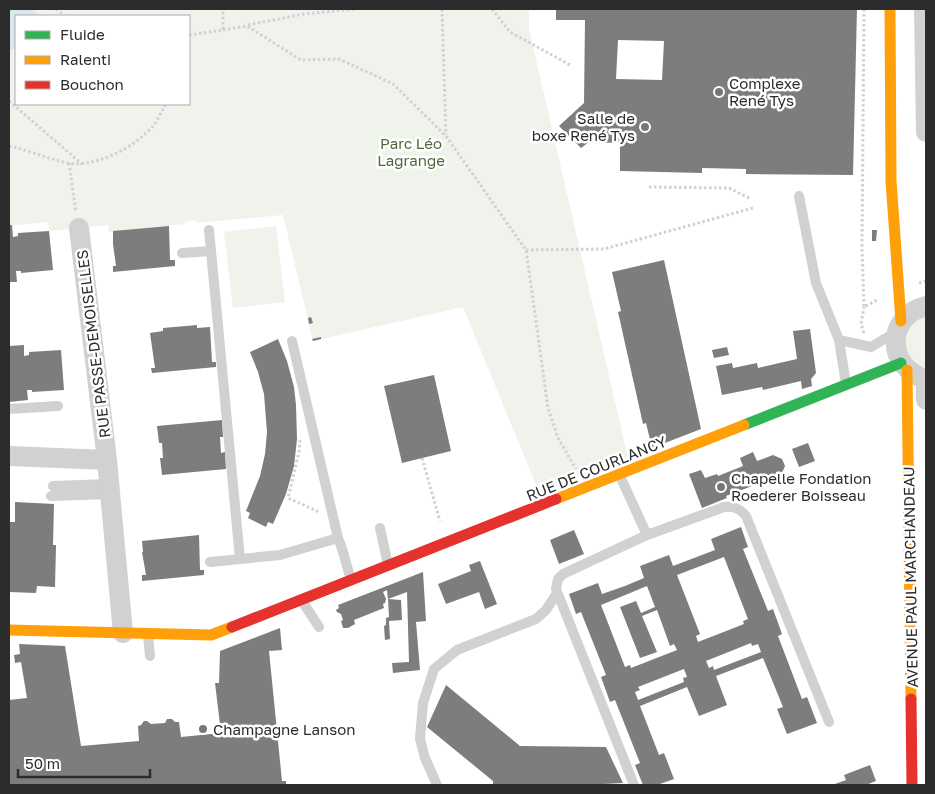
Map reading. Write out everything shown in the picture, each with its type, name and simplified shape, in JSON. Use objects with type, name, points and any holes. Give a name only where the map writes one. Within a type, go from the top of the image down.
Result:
[{"type":"street","points":[[890,9],[889,127],[894,239],[900,288],[899,327],[895,348],[904,366],[916,376],[926,378],[926,400]]},
{"type":"street","points":[[924,9],[926,132]]},
{"type":"street","name":"RUE PASSE-DEMOISELLES","points":[[79,228],[107,460],[123,633]]},
{"type":"street","points":[[899,327],[916,309],[926,306]]},
{"type":"street","name":"RUE DE COURLANCY","points":[[9,630],[211,635],[846,385],[904,366]]},
{"type":"street","name":"AVENUE PAUL MARCHANDEAU","points":[[904,366],[919,699],[912,785]]},
{"type":"street","name":"RUE PASSE-DEMOISELLES","points":[[9,456],[107,460]]},
{"type":"lane","points":[[800,196],[816,283],[839,340],[846,385]]},
{"type":"lane","points":[[209,230],[240,559]]},
{"type":"lane","points":[[182,253],[211,251]]},
{"type":"lane","points":[[839,340],[871,347],[899,327]]},
{"type":"lane","points":[[292,341],[338,538],[351,580]]},
{"type":"lane","points":[[9,409],[58,406]]},
{"type":"lane","points":[[619,475],[647,535]]},
{"type":"lane","points":[[52,491],[110,489]]},
{"type":"lane","points":[[634,785],[557,592],[556,584],[563,574],[647,535],[724,506],[735,506],[746,516],[829,722]]},
{"type":"lane","points":[[380,528],[388,566]]},
{"type":"lane","points":[[210,562],[280,555],[338,538]]},
{"type":"lane","points":[[437,785],[420,739],[422,703],[434,669],[457,650],[536,619],[546,610],[557,592]]},
{"type":"lane","points":[[301,600],[319,627]]},
{"type":"lane","points":[[148,634],[150,656]]},
{"type":"path","points":[[222,30],[223,9]]},
{"type":"path","points":[[190,35],[247,26],[304,14],[356,9]]},
{"type":"path","points":[[442,9],[446,136]]},
{"type":"path","points":[[492,9],[510,32],[572,66]]},
{"type":"path","points":[[247,26],[301,60],[339,59],[393,84],[446,136],[526,250],[548,408],[558,438],[586,488]]},
{"type":"path","points":[[9,101],[82,164]]},
{"type":"path","points":[[9,146],[69,163],[82,164],[100,160],[132,146],[153,126],[164,105]]},
{"type":"path","points":[[69,163],[79,228]]},
{"type":"path","points":[[649,188],[729,188],[751,199]]},
{"type":"path","points":[[526,250],[604,249],[753,208]]},
{"type":"path","points":[[864,307],[861,324],[871,347]]},
{"type":"path","points":[[301,435],[288,498],[320,512],[326,542]]},
{"type":"path","points":[[422,458],[446,543]]},
{"type":"green space","name":"Parc Léo Lagrange","points":[[9,9],[529,9],[529,29],[628,458],[539,492],[463,307],[313,341],[283,215],[196,223],[195,220],[185,222],[185,224],[109,232],[108,225],[49,231],[48,222],[9,226]]},
{"type":"green space","points":[[276,226],[285,302],[233,308],[224,232]]},
{"type":"green space","points":[[926,316],[926,368],[919,366],[906,354],[904,336],[913,321]]},
{"type":"shaded area","points":[[9,9],[33,9],[38,15],[15,15],[15,48],[9,50]]},
{"type":"building","name":"Complexe René Tys","points":[[556,9],[857,9],[853,175],[746,174],[746,169],[702,168],[702,173],[620,171],[620,143],[589,142],[581,148],[559,126],[584,103],[585,20],[556,20]],"holes":[[[618,40],[664,41],[662,80],[616,79]]]},
{"type":"building","points":[[9,225],[12,225],[13,237],[18,236],[18,233],[49,231],[53,270],[21,273],[21,271],[16,271],[17,282],[9,282]]},
{"type":"building","points":[[169,226],[170,260],[175,260],[175,266],[113,272],[113,266],[116,266],[113,231]]},
{"type":"building","points":[[872,230],[877,230],[876,241],[872,241]]},
{"type":"building","points":[[664,260],[701,429],[652,448],[646,423],[643,424],[618,312],[621,311],[612,272]]},
{"type":"building","points":[[311,317],[313,323],[309,324],[308,318]]},
{"type":"building","points":[[197,325],[197,328],[210,327],[212,362],[216,362],[216,367],[152,373],[151,368],[155,368],[150,333],[163,331],[163,328]]},
{"type":"building","points":[[810,329],[816,373],[811,379],[812,386],[802,389],[801,381],[763,390],[762,387],[722,395],[716,366],[732,363],[733,368],[757,363],[758,368],[797,359],[793,331]]},
{"type":"building","points":[[321,337],[321,339],[313,341],[312,339]]},
{"type":"building","points":[[278,339],[287,361],[294,387],[297,439],[294,466],[286,494],[273,524],[268,522],[266,527],[248,518],[250,513],[246,511],[260,476],[267,432],[264,394],[250,352]]},
{"type":"building","points":[[24,345],[24,356],[29,355],[29,352],[61,350],[64,390],[32,392],[32,390],[27,390],[28,400],[9,402],[9,346]]},
{"type":"building","points":[[727,347],[729,355],[714,358],[712,350]]},
{"type":"building","points":[[434,375],[451,451],[402,463],[384,386]]},
{"type":"building","points":[[222,420],[223,437],[220,437],[221,453],[225,452],[226,469],[162,475],[160,458],[163,458],[162,443],[159,443],[157,426]]},
{"type":"building","points":[[808,443],[815,461],[799,467],[792,449]]},
{"type":"building","name":"Chapelle Fondation Roederer Boisseau","points":[[753,452],[757,461],[773,455],[782,459],[785,466],[781,475],[726,496],[727,498],[702,508],[689,474],[701,470],[705,478],[717,474],[718,476],[743,466],[740,458]]},
{"type":"building","points":[[15,502],[54,504],[53,545],[56,545],[55,587],[37,586],[36,593],[9,592],[9,522],[15,522]]},
{"type":"building","points":[[741,527],[748,547],[743,549],[768,611],[773,609],[782,634],[778,636],[802,699],[807,697],[817,723],[787,734],[777,709],[783,707],[763,658],[716,676],[727,705],[699,716],[687,687],[640,706],[659,755],[664,753],[674,779],[657,785],[643,785],[635,765],[640,763],[615,700],[610,702],[601,677],[606,675],[581,612],[576,614],[569,594],[598,583],[602,594],[625,586],[644,578],[640,566],[669,555],[673,566],[715,550],[711,539]],"holes":[[[724,557],[748,619],[743,621],[744,624],[698,642],[696,636],[700,634],[677,575]],[[647,586],[655,607],[641,613],[636,601],[620,607],[640,658],[657,652],[642,616],[657,610],[670,646],[674,644],[677,650],[631,668],[630,665],[625,667],[601,605]],[[751,643],[752,646],[758,644],[761,652],[714,670],[713,666],[709,668],[706,661]],[[684,669],[687,677],[683,678],[684,682],[638,700],[635,692],[640,690],[638,687]]]},
{"type":"building","points":[[574,530],[584,554],[559,564],[550,540]]},
{"type":"building","points":[[199,535],[200,570],[204,570],[204,575],[142,581],[142,575],[146,575],[142,541]]},
{"type":"building","points":[[480,561],[497,604],[485,609],[479,592],[446,604],[438,584],[471,571],[469,565]]},
{"type":"building","points":[[423,572],[426,621],[416,622],[420,670],[393,673],[392,663],[409,662],[407,592],[388,599],[387,590],[383,592],[386,599],[383,604],[384,608],[354,620],[355,624],[348,628],[343,628],[341,614],[336,610],[339,608],[338,605]]},
{"type":"building","points":[[388,599],[401,600],[402,620],[389,621],[390,639],[385,640],[384,626],[386,625],[386,618],[389,617]]},
{"type":"building","points":[[280,628],[282,650],[269,651],[282,781],[286,781],[286,785],[9,785],[9,700],[27,698],[21,662],[15,663],[14,655],[20,654],[19,644],[65,646],[81,746],[139,741],[138,726],[144,721],[151,724],[165,723],[167,719],[172,719],[175,722],[179,722],[181,737],[221,733],[215,683],[219,683],[220,651]]},
{"type":"building","points":[[446,685],[520,746],[606,747],[623,783],[493,785],[493,781],[427,727]]},
{"type":"building","points":[[870,765],[876,781],[866,785],[832,785],[846,780],[844,775]]},
{"type":"traffic: fast","points":[[744,425],[901,363]]},
{"type":"traffic: slow","points":[[890,9],[891,181],[901,321]]},
{"type":"traffic: slow","points":[[907,370],[911,699]]},
{"type":"traffic: slow","points":[[556,499],[744,425]]},
{"type":"traffic: slow","points":[[9,630],[211,635],[232,627]]},
{"type":"traffic: jam","points":[[232,627],[556,499]]},
{"type":"traffic: jam","points":[[911,699],[912,785]]},
{"type":"place","name":"Complexe René Tys","points":[[719,92]]},
{"type":"place","name":"Salle de boxe René Tys","points":[[645,127]]},
{"type":"place","name":"Chapelle Fondation Roederer Boisseau","points":[[721,487]]},
{"type":"place","name":"Champagne Lanson","points":[[203,729]]}]
